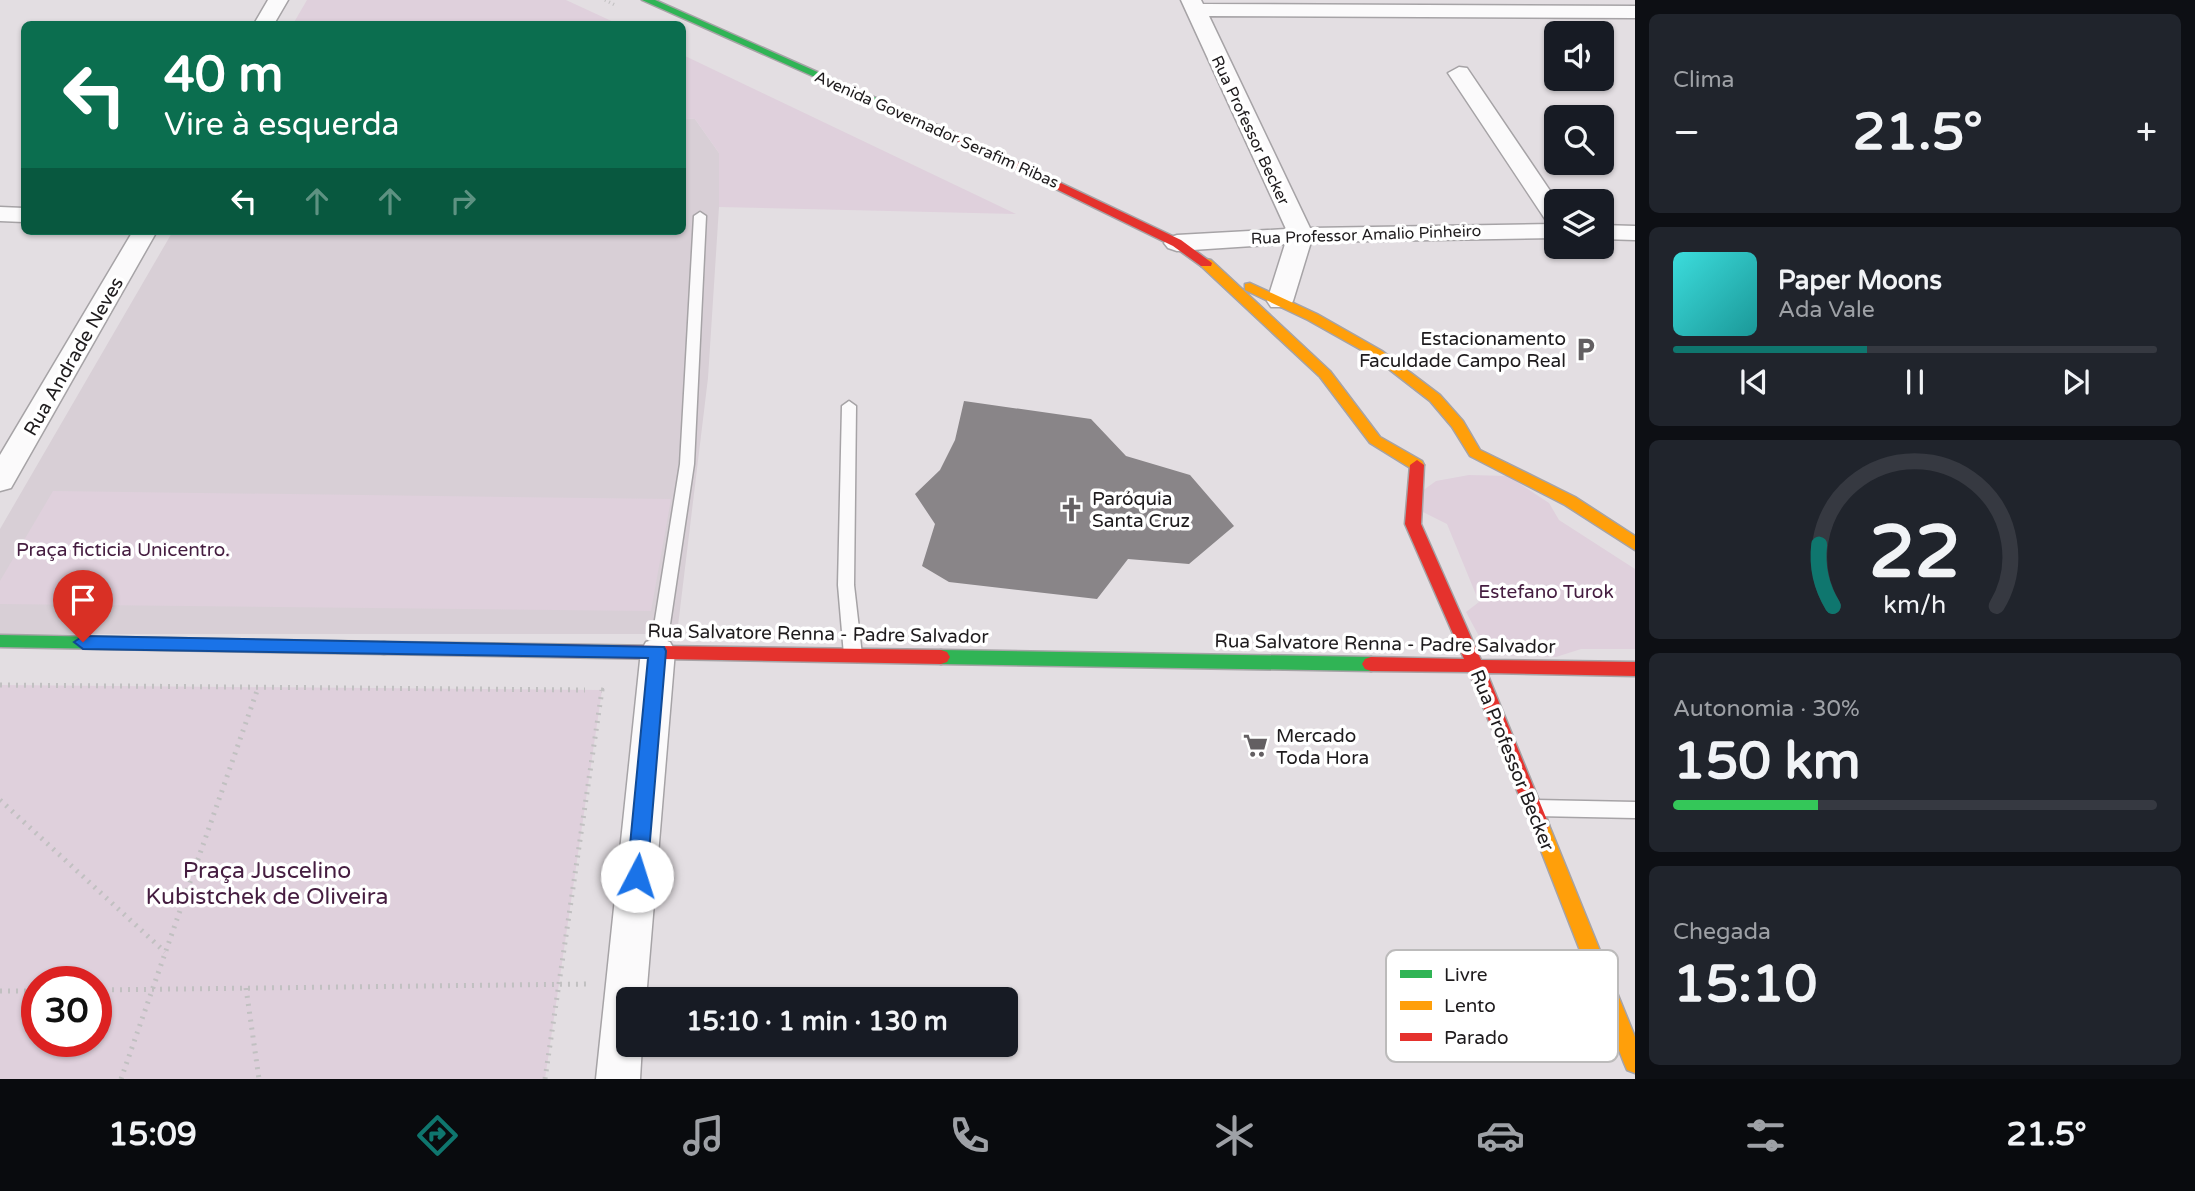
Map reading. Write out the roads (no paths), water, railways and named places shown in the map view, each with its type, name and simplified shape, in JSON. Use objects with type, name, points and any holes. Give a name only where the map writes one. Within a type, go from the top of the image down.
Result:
[{"type":"main road","name":"Avenida Governador Serafim Ribas","points":[[647,0],[1014,162],[1177,243],[1219,273]]},
{"type":"main road","points":[[1219,273],[1280,301],[1374,354],[1446,408],[1464,430],[1469,454],[1570,501],[1635,544]]},
{"type":"main road","name":"Rua Professor Becker","points":[[1219,273],[1330,370],[1375,440],[1423,464],[1413,524],[1475,666],[1590,950]]},
{"type":"main road","points":[[1355,357],[1374,354]]},
{"type":"main road","name":"Rua Salvatore Renna - Padre Salvador","points":[[0,641],[1635,669]]},
{"type":"main road","name":"Rua Professor Becker","points":[[1618,1020],[1635,1063]]},
{"type":"street","points":[[266,21],[278,0]]},
{"type":"street","points":[[1193,5],[1635,12]]},
{"type":"street","name":"Rua Professor Becker","points":[[1193,5],[1301,234]]},
{"type":"street","points":[[1459,73],[1544,199]]},
{"type":"street","points":[[0,214],[21,215]]},
{"type":"street","name":"Rua Professor Amalio Pinheiro","points":[[1177,243],[1301,234],[1544,231]]},
{"type":"street","points":[[1614,232],[1635,233]]},
{"type":"street","points":[[1280,301],[1301,234]]},
{"type":"street","name":"Rua Andrade Neves","points":[[0,481],[143,235]]},
{"type":"street","points":[[618,1079],[658,651]]},
{"type":"lane","points":[[658,651],[687,464],[700,216]]},
{"type":"lane","points":[[849,406],[846,585],[853,655]]},
{"type":"lane","points":[[1533,808],[1635,810]]},
{"type":"place","name":"Estacionamento Faculdade Campo Real","points":[[1586,349]]},
{"type":"place","name":"Paróquia Santa Cruz","points":[[1072,509]]},
{"type":"place","name":"Mercado Toda Hora","points":[[1256,746]]},
{"type":"park label","name":"Praça ficticia Unicentro.","points":[[123,549]]},
{"type":"park label","name":"Estefano Turok","points":[[1546,591]]},
{"type":"park label","name":"Praça Juscelino Kubistchek de Oliveira","points":[[267,883]]}]
